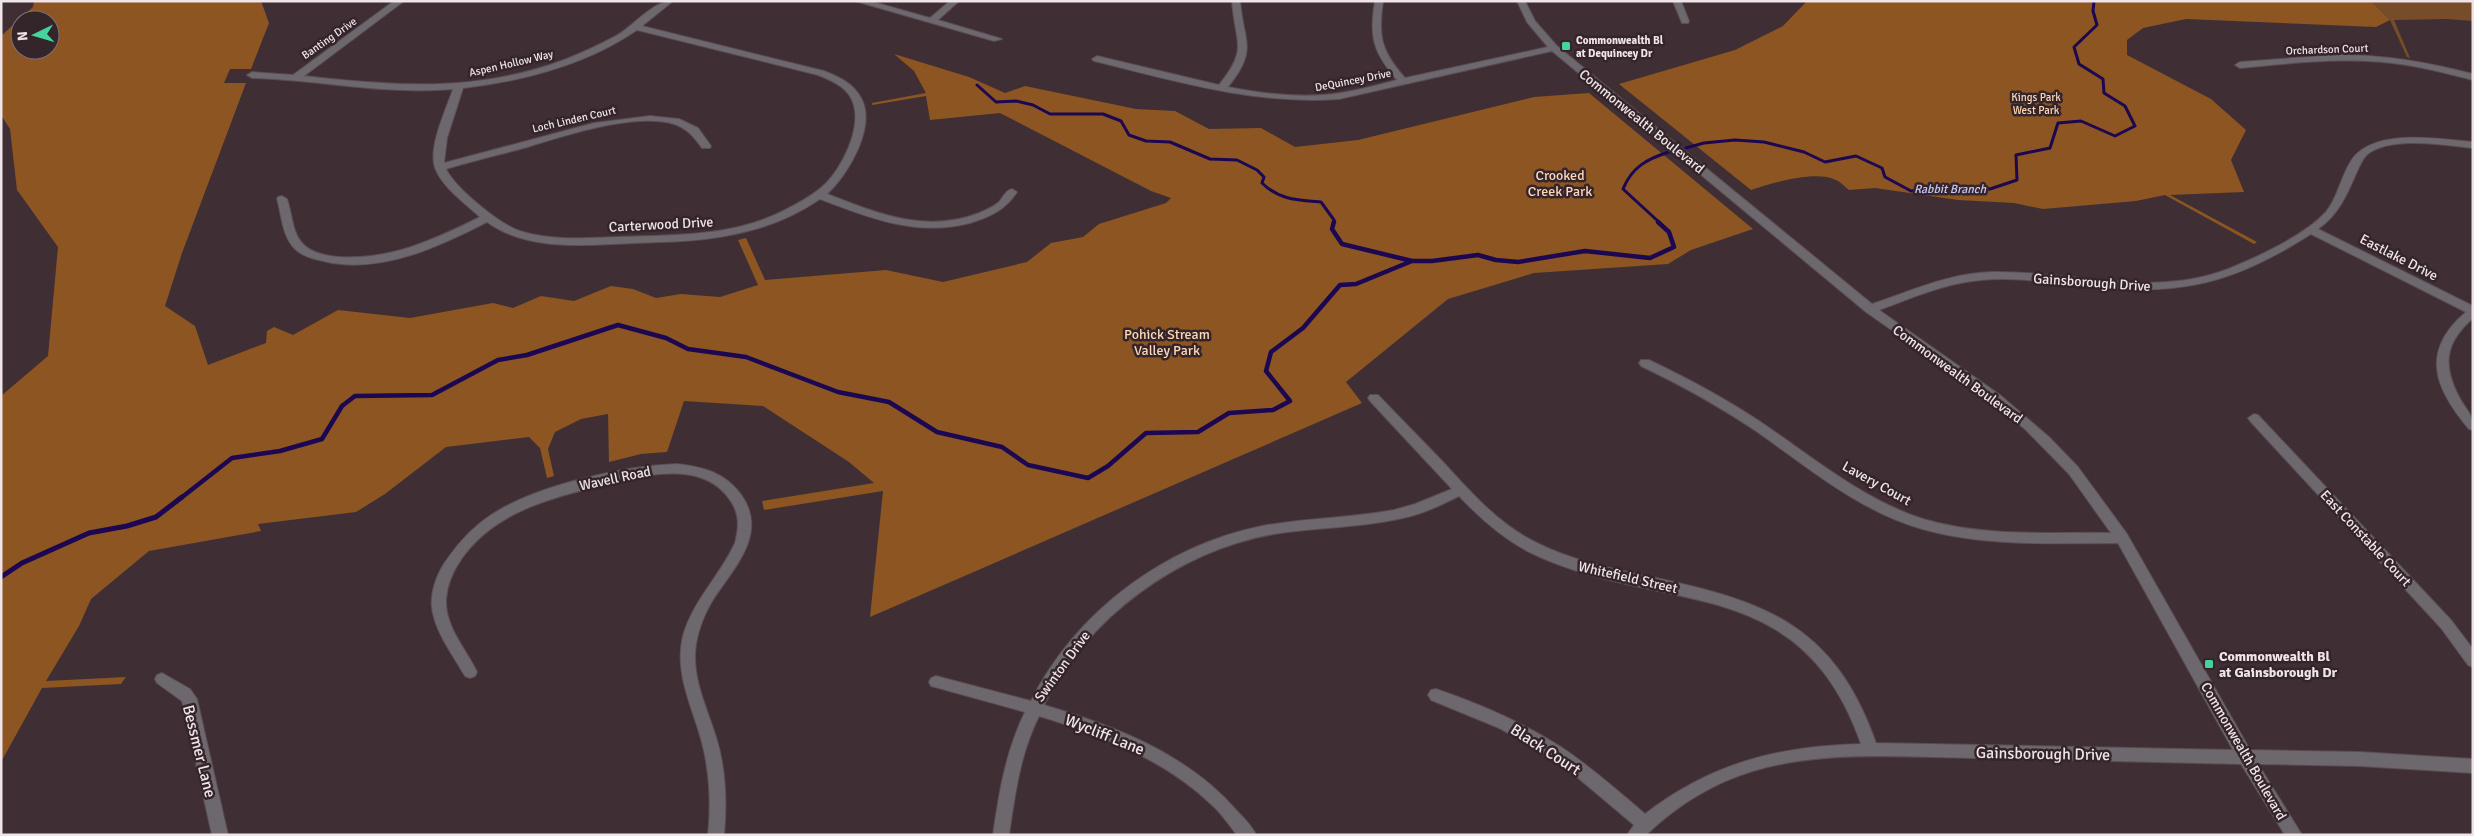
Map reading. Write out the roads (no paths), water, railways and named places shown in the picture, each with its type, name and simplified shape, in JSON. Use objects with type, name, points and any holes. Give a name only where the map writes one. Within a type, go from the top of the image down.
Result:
[{"type":"street","name":"Banting Drive","points":[[297,76],[400,1]]},
{"type":"street","name":"Aspen Hollow Way","points":[[252,75],[297,76],[391,88],[459,86],[515,76],[559,63],[601,47],[636,27],[670,1]]},
{"type":"street","points":[[859,1],[997,39]]},
{"type":"street","points":[[932,21],[955,1]]},
{"type":"street","points":[[1222,88],[1236,71],[1245,54],[1238,26],[1236,1]]},
{"type":"street","points":[[1379,1],[1375,34],[1376,43],[1387,63],[1403,82]]},
{"type":"street","name":"Commonwealth Boulevard","points":[[1521,1],[1531,22],[1554,48],[1870,310],[1994,397],[2032,428],[2078,474],[2103,507],[2122,538],[2246,757],[2294,835]]},
{"type":"street","points":[[1677,1],[1685,21]]},
{"type":"street","name":"Carterwood Drive","points":[[440,167],[446,178],[486,218],[518,234],[554,240],[696,238],[729,233],[784,215],[820,194],[846,165],[861,124],[860,104],[848,87],[821,73],[636,27]]},
{"type":"street","name":"DeQuincey Drive","points":[[1097,59],[1267,97],[1306,100],[1339,96],[1554,48]]},
{"type":"street","name":"Orchardson Court","points":[[2240,65],[2331,58],[2366,58],[2418,64],[2473,76]]},
{"type":"street","points":[[440,167],[439,154],[459,86]]},
{"type":"street","name":"Loch Linden Court","points":[[440,167],[593,125],[622,121],[658,120],[680,124],[697,132],[703,138],[706,146]]},
{"type":"street","name":"Gainsborough Drive","points":[[1870,310],[1948,282],[1980,276],[2008,276],[2127,286],[2194,282],[2233,271],[2311,230],[2335,208],[2359,157],[2370,148],[2384,144],[2410,141],[2473,145]]},
{"type":"street","points":[[820,194],[886,220],[902,224],[928,226],[964,222],[989,213],[1006,202],[1012,192]]},
{"type":"street","points":[[282,199],[292,236],[300,247],[316,256],[342,261],[364,261],[404,253],[436,242],[486,218]]},
{"type":"street","name":"Eastlake Drive","points":[[2311,230],[2473,312]]},
{"type":"street","points":[[2473,312],[2449,336],[2442,359],[2451,392],[2473,426]]},
{"type":"street","name":"Lavery Court","points":[[1645,363],[1716,399],[1855,492],[1905,518],[1941,529],[1974,534],[2122,538]]},
{"type":"street","name":"Whitefield Street","points":[[1374,398],[1462,490],[1510,534],[1549,556],[1590,570],[1730,601],[1775,620],[1808,644],[1837,676],[1856,712],[1871,750]]},
{"type":"street","name":"East Constable Court","points":[[2254,418],[2446,624],[2473,661]]},
{"type":"street","name":"Wavell Road","points":[[470,672],[442,620],[439,606],[440,591],[446,572],[456,555],[472,537],[491,521],[516,506],[547,493],[649,469],[693,471],[723,483],[734,494],[743,511],[744,538],[732,565],[711,591],[696,620],[690,638],[687,668],[690,684],[709,739],[717,775],[719,799],[716,835]]},
{"type":"street","name":"Swinton Drive","points":[[1001,835],[1005,795],[1017,744],[1032,708],[1048,680],[1075,643],[1096,620],[1139,585],[1184,558],[1222,543],[1258,532],[1298,525],[1373,519],[1407,512],[1462,490]]},
{"type":"street","name":"Bessmer Lane","points":[[162,679],[184,694],[191,706],[220,835]]},
{"type":"street","name":"Wycliff Lane","points":[[936,682],[1032,708],[1117,735],[1166,760],[1219,801],[1248,835]]},
{"type":"street","name":"Black Court","points":[[1436,695],[1484,713],[1544,744],[1574,764],[1640,829]]},
{"type":"street","name":"Gainsborough Drive","points":[[1640,829],[1693,790],[1746,767],[1795,755],[1871,750],[2360,760],[2473,766]]},
{"type":"waterway","name":"Rabbit Branch","points":[[1686,148],[1704,143],[1735,140],[1764,142],[1804,152],[1825,162],[1856,156],[1882,168],[1885,177],[1911,191],[1944,188],[1990,189],[2017,180],[2016,155],[2050,148],[2058,123],[2081,121],[2115,136],[2135,126],[2125,106],[2104,93],[2103,79],[2079,64],[2074,47],[2097,25],[2093,11],[2094,1]]},
{"type":"waterway","name":"Rabbit Branch","points":[[977,85],[996,102],[1016,101],[1033,105],[1050,114],[1103,114],[1121,121],[1129,135],[1146,141],[1170,142],[1210,159],[1237,160],[1257,170],[1264,177],[1262,183],[1275,193],[1304,201],[1321,202],[1334,220],[1333,223]]},
{"type":"waterway","name":"Rabbit Branch","points":[[1660,223],[1623,189],[1636,169],[1647,161],[1669,152]]},
{"type":"waterway","name":"Rabbit Branch","points":[[1334,222],[1332,229],[1342,244],[1412,261]]},
{"type":"waterway","name":"Rabbit Branch","points":[[1412,261],[1432,261],[1478,255],[1496,260],[1518,262],[1585,251],[1650,258],[1674,247],[1669,232],[1658,222]]},
{"type":"waterway","points":[[181,498],[232,458],[280,451],[322,439],[342,406],[355,396],[432,395],[498,360],[527,355],[618,325],[666,338],[688,349],[746,357],[838,392],[889,402],[937,432],[1002,447],[1028,465],[1088,478],[1108,466],[1146,433],[1198,432],[1229,413],[1273,410],[1290,401],[1266,371],[1271,352],[1303,328],[1340,285],[1356,284],[1412,261]]},
{"type":"waterway","points":[[1,577],[22,563],[89,533],[127,526],[156,517],[182,497]]},
{"type":"place","name":"Commonwealth Bl at Dequincey Dr","points":[[1566,46]]},
{"type":"place","name":"Commonwealth Bl at Gainsborough Dr","points":[[2209,664]]},
{"type":"park label","name":"Kings Park West Park","points":[[2036,103]]},
{"type":"park label","name":"Crooked Creek Park","points":[[1560,184]]},
{"type":"park label","name":"Pohick Stream Valley Park","points":[[1167,342]]}]
